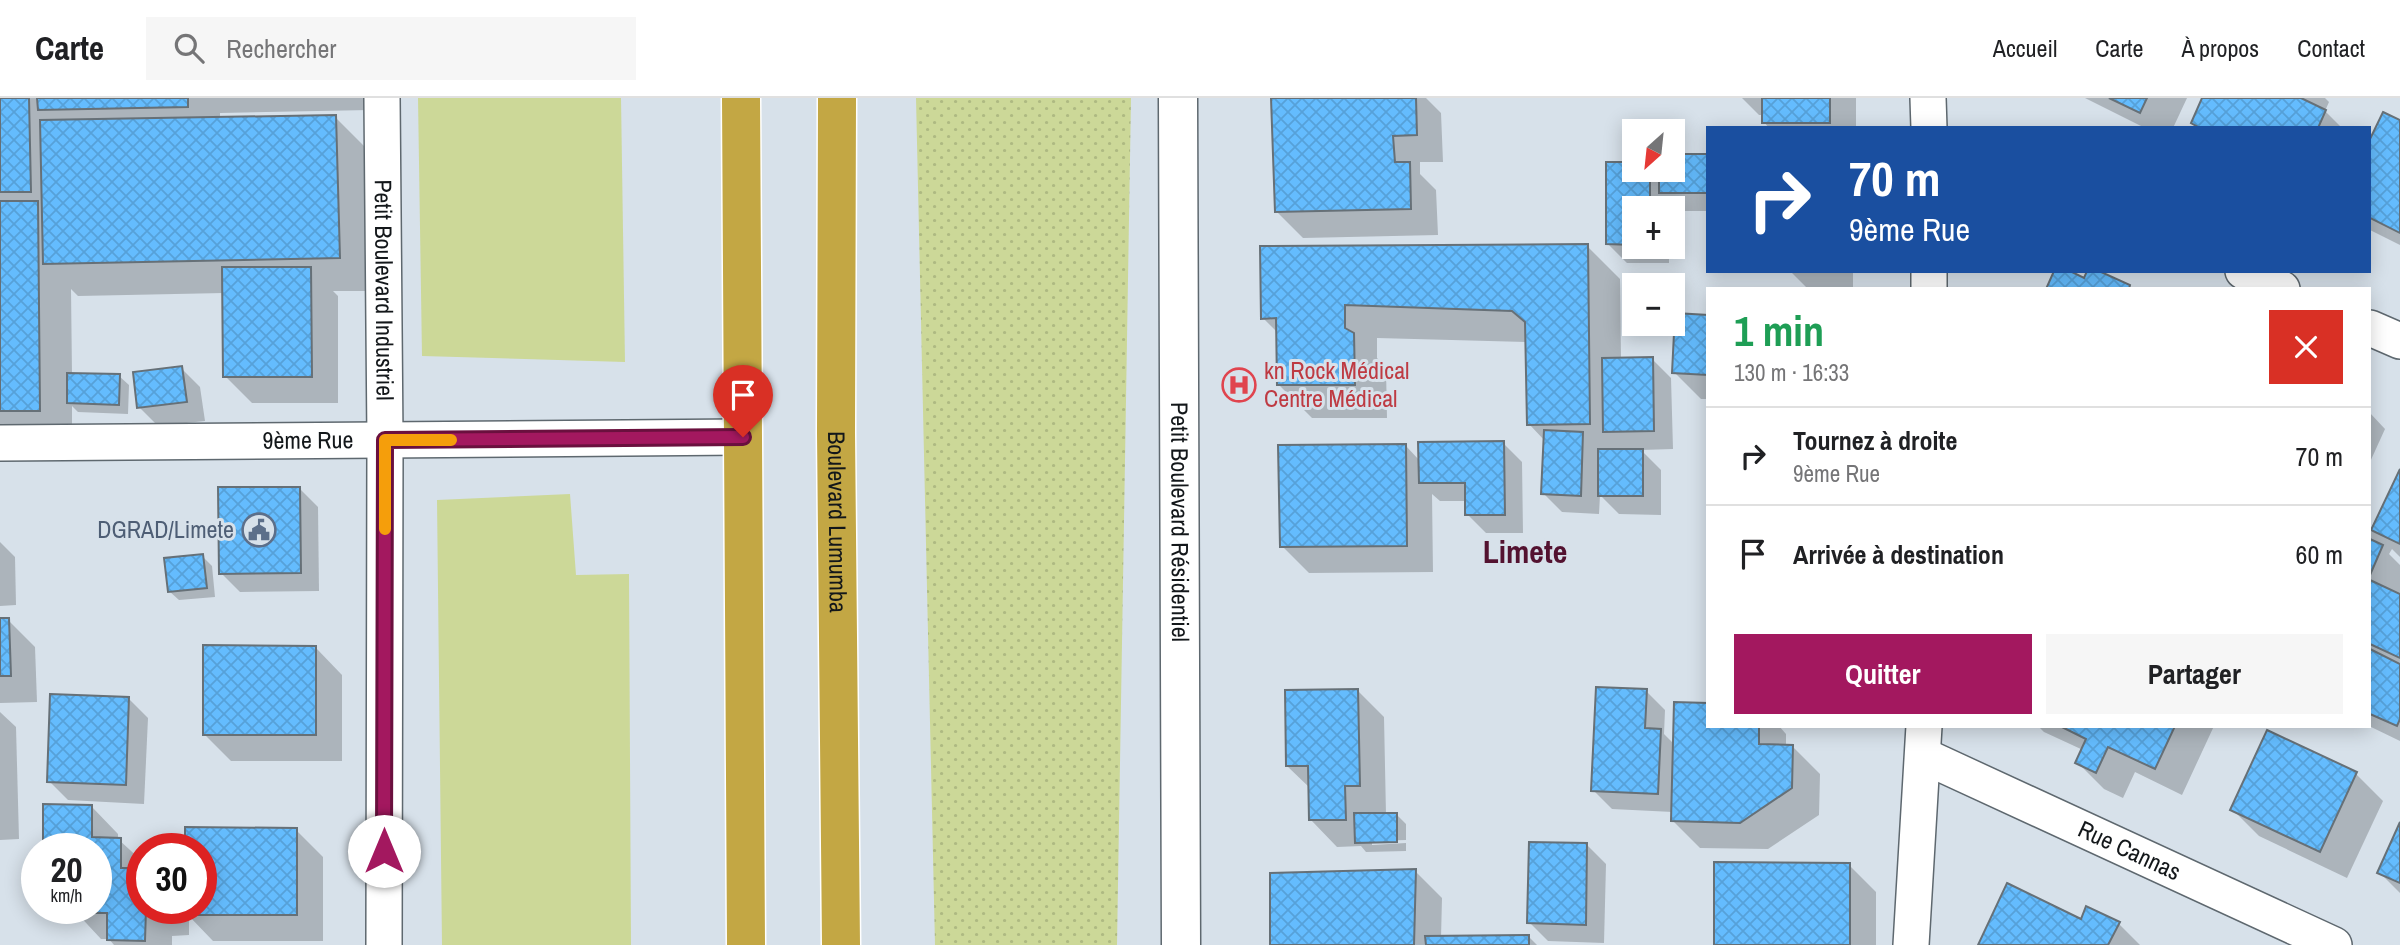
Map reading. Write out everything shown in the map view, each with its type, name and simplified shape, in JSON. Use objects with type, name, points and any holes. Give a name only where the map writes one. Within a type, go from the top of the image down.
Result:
[{"type":"highway","points":[[741,98],[746,945]]},
{"type":"highway","name":"Boulevard Lumumba","points":[[837,98],[836,433],[841,945]]},
{"type":"street","name":"Petit Boulevard Industriel","points":[[382,98],[385,440],[384,945]]},
{"type":"street","name":"Petit Boulevard Résidentiel","points":[[1178,98],[1181,945]]},
{"type":"street","points":[[1928,98],[1929,126]]},
{"type":"street","points":[[2247,273],[2278,287]]},
{"type":"street","points":[[2371,328],[2400,341]]},
{"type":"street","name":"9ème Rue","points":[[0,443],[743,437]]},
{"type":"street","points":[[1911,945],[1924,741]]},
{"type":"street","name":"Rue Cannas","points":[[1924,741],[2334,945]]},
{"type":"green space","points":[[418,98],[621,98],[625,362],[422,356]]},
{"type":"green space","points":[[916,98],[1131,98],[1117,945],[935,945]]},
{"type":"green space","points":[[570,494],[576,575],[629,574],[631,945],[442,945],[437,500]]},
{"type":"building","points":[[0,98],[29,98],[31,192],[0,192]]},
{"type":"building","points":[[37,98],[188,98],[188,107],[38,110]]},
{"type":"building","points":[[1271,98],[1416,98],[1417,135],[1393,136],[1395,162],[1410,162],[1411,209],[1275,212]]},
{"type":"building","points":[[1762,98],[1830,98],[1830,123],[1762,123]]},
{"type":"building","points":[[2109,98],[2147,98],[2140,113]]},
{"type":"building","points":[[2202,98],[2301,98],[2326,110],[2319,126],[2196,126],[2191,123]]},
{"type":"building","points":[[2383,112],[2400,120],[2400,233],[2371,218],[2371,137]]},
{"type":"building","points":[[336,115],[340,258],[43,264],[40,120]]},
{"type":"building","points":[[1685,154],[1706,154],[1706,193],[1659,193],[1659,182],[1685,182]]},
{"type":"building","points":[[1606,162],[1622,162],[1622,182],[1650,182],[1650,196],[1622,196],[1622,245],[1606,244]]},
{"type":"building","points":[[0,201],[38,201],[40,411],[0,411]]},
{"type":"building","points":[[1588,244],[1590,424],[1527,425],[1525,322],[1512,311],[1345,305],[1345,328],[1354,333],[1355,385],[1277,385],[1276,318],[1261,319],[1260,246]]},
{"type":"building","points":[[222,267],[311,267],[312,377],[223,377]]},
{"type":"building","points":[[2053,273],[2074,273],[2084,278],[2086,273],[2103,273],[2130,285],[2130,287],[2047,287]]},
{"type":"building","points":[[1685,314],[1706,315],[1706,375],[1672,373],[1674,336],[1685,336]]},
{"type":"building","points":[[1653,357],[1654,431],[1603,432],[1602,358]]},
{"type":"building","points":[[182,366],[187,402],[137,408],[133,372]]},
{"type":"building","points":[[67,373],[120,374],[119,405],[67,403]]},
{"type":"building","points":[[1544,430],[1583,432],[1581,496],[1541,494]]},
{"type":"building","points":[[1504,441],[1505,515],[1465,515],[1465,483],[1419,483],[1418,442]]},
{"type":"building","points":[[1406,444],[1407,546],[1280,547],[1278,445]]},
{"type":"building","points":[[1598,449],[1643,449],[1643,496],[1598,496]]},
{"type":"building","points":[[2400,469],[2400,544],[2371,530]]},
{"type":"building","name":"DGRAD/Limete","points":[[218,487],[300,487],[301,573],[219,574]]},
{"type":"building","points":[[2371,539],[2383,545],[2371,573]]},
{"type":"building","points":[[203,554],[207,588],[168,592],[164,558]]},
{"type":"building","points":[[2371,580],[2400,594],[2400,658],[2371,644]]},
{"type":"building","points":[[0,618],[9,618],[11,676],[0,676]]},
{"type":"building","points":[[203,645],[316,646],[316,735],[203,735]]},
{"type":"building","points":[[2371,650],[2400,664],[2400,719],[2397,726],[2371,714]]},
{"type":"building","points":[[1596,687],[1647,689],[1645,728],[1661,729],[1658,794],[1591,791]]},
{"type":"building","points":[[1358,689],[1360,786],[1345,786],[1346,820],[1309,820],[1308,766],[1286,766],[1285,690]]},
{"type":"building","points":[[50,694],[129,697],[126,785],[47,782]]},
{"type":"building","points":[[1674,702],[1706,703],[1706,728],[1759,728],[1759,744],[1793,745],[1792,788],[1740,823],[1671,821]]},
{"type":"building","points":[[2064,728],[2174,728],[2155,769],[2108,747],[2096,773],[2075,763],[2086,739]]},
{"type":"building","points":[[2267,730],[2357,772],[2320,852],[2230,810]]},
{"type":"building","points":[[43,804],[92,805],[92,833],[43,833]]},
{"type":"building","points":[[1354,813],[1397,813],[1397,842],[1355,843]]},
{"type":"building","points":[[2400,822],[2400,883],[2377,873]]},
{"type":"building","points":[[185,827],[297,828],[297,915],[217,915],[217,833],[185,833]]},
{"type":"building","points":[[112,838],[121,838],[121,868],[126,868],[126,924],[146,924],[145,941],[107,940],[107,924],[112,924]]},
{"type":"building","points":[[1529,842],[1587,843],[1586,925],[1527,923]]},
{"type":"building","points":[[1714,862],[1850,863],[1850,945],[1714,945]]},
{"type":"building","points":[[1416,869],[1414,945],[1270,945],[1270,873]]},
{"type":"building","points":[[2007,883],[2081,919],[2086,906],[2120,922],[2108,945],[1978,945]]},
{"type":"building","points":[[1529,935],[1529,945],[1426,945],[1425,936]]},
{"type":"slow traffic","points":[[385,529],[385,440],[451,440]]},
{"type":"place","name":"kn Rock Médical Centre Médical","points":[[1239,385]]},
{"type":"place","name":"DGRAD/Limete","points":[[259,530]]},
{"type":"district","name":"Limete","points":[[1525,552]]},
{"type":"route","points":[[384,851],[385,440],[743,437]]}]
